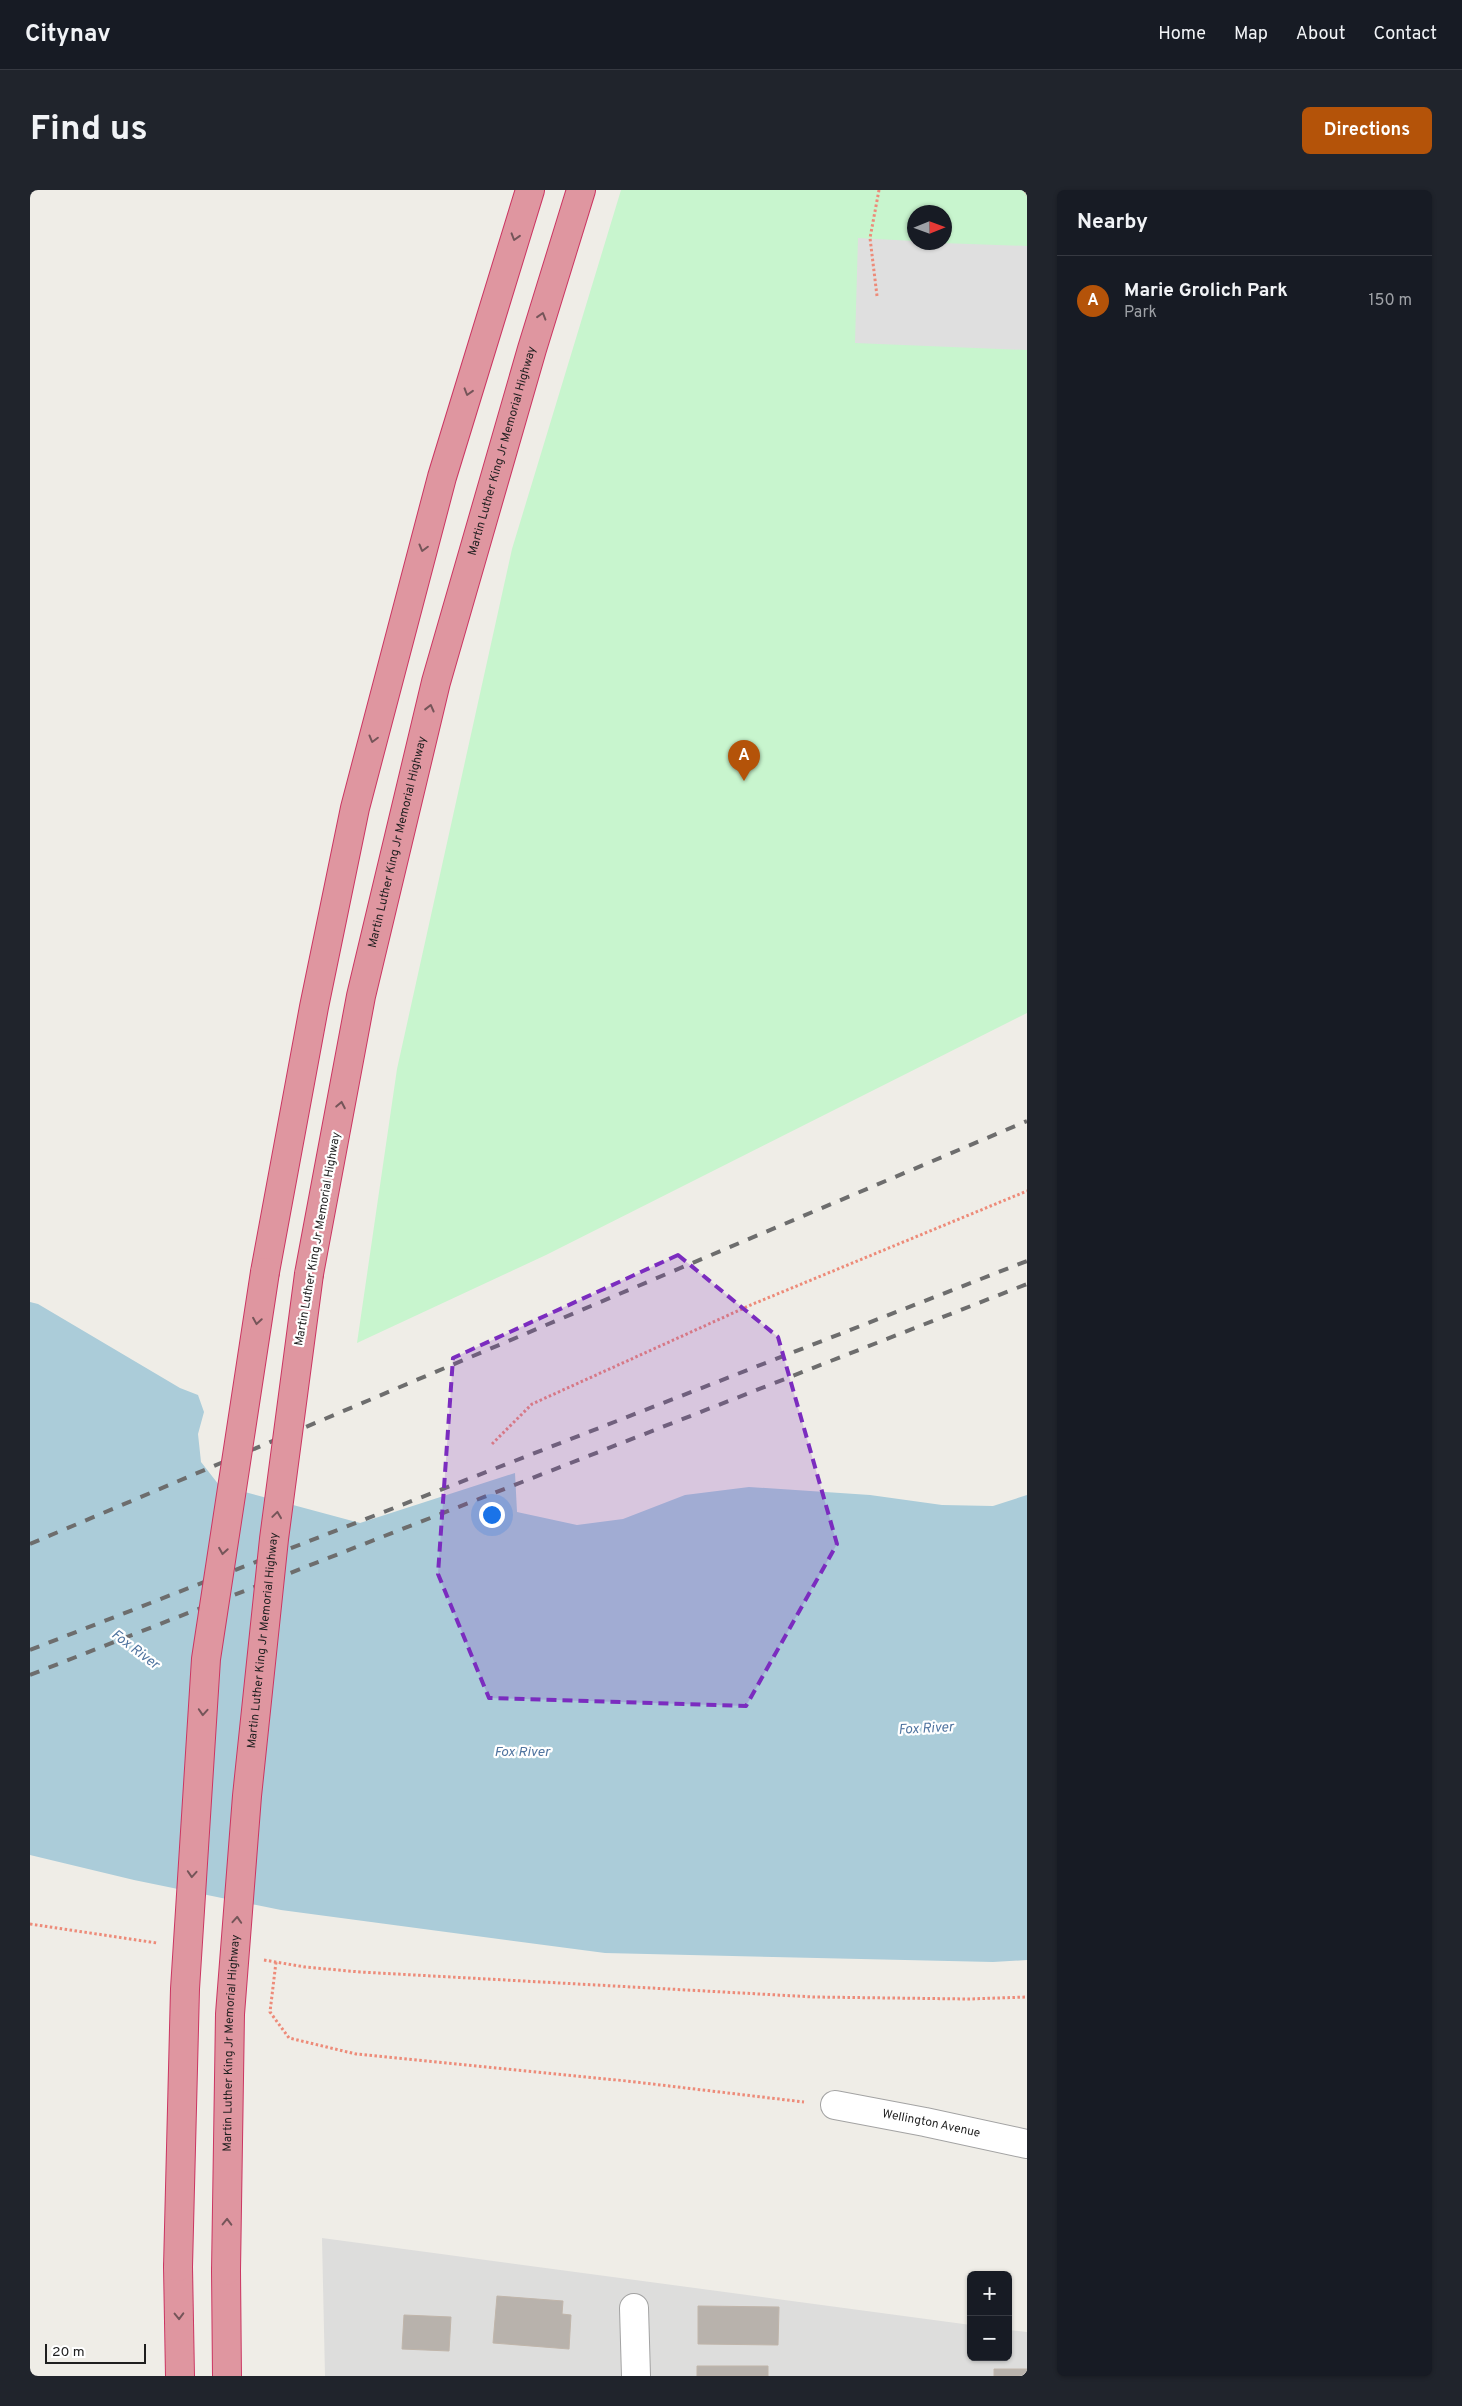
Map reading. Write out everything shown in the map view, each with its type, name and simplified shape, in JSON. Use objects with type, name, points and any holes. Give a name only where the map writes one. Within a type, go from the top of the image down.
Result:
[{"type":"highway","points":[[180,2376],[178,2267],[185,1989],[206,1659],[265,1272],[314,1007],[355,808],[442,477],[530,190]]},
{"type":"highway","name":"Martin Luther King Jr Memorial Highway","points":[[227,2376],[226,2271],[230,2014],[247,1796],[274,1539],[309,1274],[361,996],[434,692],[532,349],[581,190]]},
{"type":"street","name":"Wellington Avenue","points":[[835,2106],[925,2122],[1027,2144]]},
{"type":"street","points":[[634,2308],[636,2376]]},
{"type":"path","points":[[877,296],[870,238],[878,190]]},
{"type":"path","points":[[1025,190],[1027,195]]},
{"type":"path","points":[[492,1444],[532,1404],[754,1304],[1027,1191]]},
{"type":"path","points":[[30,1924],[161,1943]]},
{"type":"path","points":[[256,1959],[360,1972],[814,1997],[969,1999],[1027,1997]]},
{"type":"path","points":[[276,1962],[270,2012],[289,2038],[356,2054],[627,2081],[835,2106]]},
{"type":"highlighted area","points":[[678,1255],[778,1337],[837,1544],[746,1706],[489,1698],[438,1574],[453,1358]]},
{"type":"shaded area","points":[[858,238],[907,241],[907,250],[952,250],[952,243],[1027,246],[1027,350],[855,343]]},
{"type":"shaded area","points":[[322,2238],[967,2324],[967,2361],[1012,2361],[1012,2330],[1027,2332],[1027,2376],[325,2376]]},
{"type":"green space","points":[[621,190],[1027,190],[1027,1013],[546,1255],[357,1343],[397,1069],[512,549]]},
{"type":"water","name":"Fox River","points":[[30,1302],[38,1304],[180,1388],[198,1395],[204,1412],[198,1434],[201,1462],[219,1485],[360,1523],[515,1473],[517,1512],[577,1525],[623,1519],[685,1495],[749,1487],[870,1495],[942,1505],[993,1506],[1027,1495],[1027,1960],[993,1962],[605,1953],[281,1910],[134,1880],[30,1855]]},
{"type":"building","points":[[497,2296],[563,2301],[562,2314],[571,2315],[569,2349],[493,2343]]},
{"type":"building","points":[[698,2306],[779,2307],[778,2345],[698,2344]]},
{"type":"building","points":[[404,2315],[451,2317],[449,2351],[402,2349]]},
{"type":"building","points":[[697,2366],[768,2366],[768,2376],[697,2376]]},
{"type":"building","points":[[994,2369],[1027,2369],[1027,2376],[994,2376]]},
{"type":"railway","points":[[30,1544],[1027,1121]]},
{"type":"railway","points":[[30,1650],[1027,1261]]},
{"type":"railway","points":[[30,1675],[1027,1284]]},
{"type":"place","name":"Marie Grolich Park","points":[[744,781]]}]
